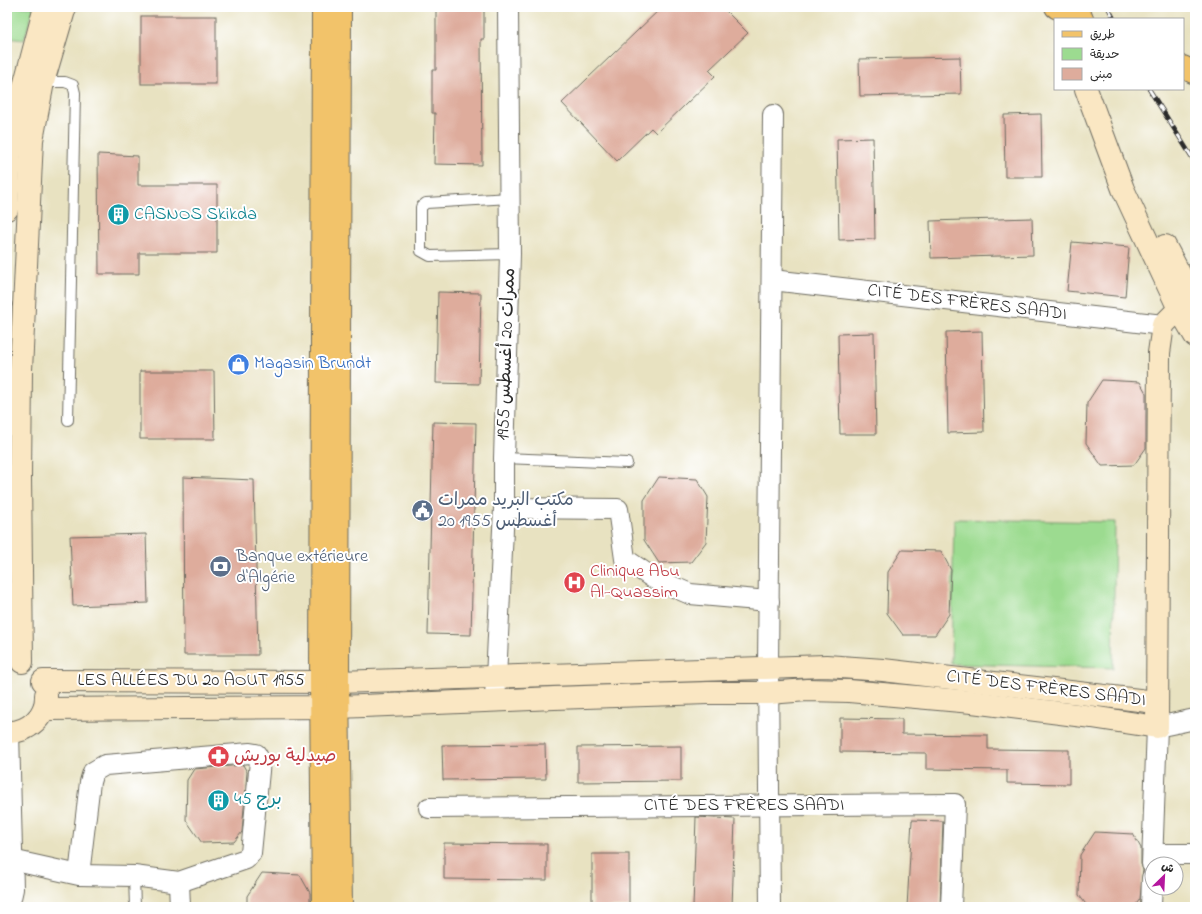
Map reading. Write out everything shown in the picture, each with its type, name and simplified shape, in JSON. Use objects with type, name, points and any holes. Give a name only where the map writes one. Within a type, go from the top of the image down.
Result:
[{"type":"main road","points":[[7,209],[9,135],[45,7]]},
{"type":"main road","points":[[8,732],[20,731],[30,726],[38,719],[44,709],[46,700],[43,681],[38,673],[31,666],[14,661],[20,477],[21,370],[32,140],[44,82],[65,7]]},
{"type":"main road","points":[[322,7],[330,682],[323,907]]},
{"type":"main road","points":[[330,682],[340,7]]},
{"type":"main road","points":[[1055,7],[1059,18]]},
{"type":"main road","points":[[1055,7],[1080,18]]},
{"type":"main road","points":[[1184,68],[1195,73]]},
{"type":"main road","points":[[1086,90],[1106,143],[1133,187],[1189,304],[1195,336]]},
{"type":"main road","points":[[1163,325],[1189,304]]},
{"type":"main road","name":"CITÉ DES FRÈRES SAADI","points":[[330,707],[708,693],[769,693],[807,690],[886,694],[1092,717],[1157,727],[1159,353],[1163,325]]},
{"type":"main road","name":"CITÉ DES FRÈRES SAADI","points":[[330,682],[826,666],[883,670],[1156,702]]},
{"type":"main road","name":"LES ALLÉES DU 20 AOUT 1955","points":[[43,681],[330,682]]},
{"type":"main road","points":[[330,707],[341,907]]},
{"type":"main road","name":"LES ALLÉES DU 20 AOUT 1955","points":[[44,709],[330,707]]},
{"type":"street","name":"ممرات 20 أغسطس 1955","points":[[495,700],[504,508],[510,254],[508,7]]},
{"type":"street","points":[[770,907],[768,668],[773,115]]},
{"type":"street","points":[[9,135],[32,140]]},
{"type":"street","name":"CITÉ DES FRÈRES SAADI","points":[[772,280],[1163,325]]},
{"type":"street","points":[[504,508],[618,509],[624,559],[653,578],[690,594],[769,601]]},
{"type":"street","name":"CITÉ DES FRÈRES SAADI","points":[[1153,856],[1157,727],[1195,719]]},
{"type":"street","points":[[8,732],[10,859],[13,889],[9,907]]},
{"type":"street","points":[[10,859],[79,875],[134,876],[179,882],[246,859],[251,853],[260,761],[256,754],[250,752],[106,765],[94,772],[90,782],[79,875]]},
{"type":"street","name":"CITÉ DES FRÈRES SAADI","points":[[429,808],[955,804],[951,907]]},
{"type":"street","name":"CITÉ DES FRÈRES SAADI","points":[[1178,856],[1195,854]]},
{"type":"street","points":[[179,882],[180,907]]},
{"type":"street","points":[[1151,896],[1151,907]]},
{"type":"lane","points":[[44,82],[65,82],[72,85],[75,93],[68,420]]},
{"type":"lane","points":[[510,198],[426,203],[421,207],[421,252],[430,256],[510,254]]},
{"type":"lane","points":[[504,458],[627,463]]},
{"type":"lane","points":[[134,876],[135,907]]},
{"type":"green space","points":[[7,7],[34,7],[24,40],[7,38]]},
{"type":"green space","points":[[954,519],[1115,522],[1113,668],[951,664]]},
{"type":"building","points":[[436,7],[484,7],[484,39],[481,39],[482,165],[434,164],[435,113],[432,113],[432,70],[436,70]]},
{"type":"building","points":[[662,7],[722,7],[748,33],[709,70],[715,76],[656,133],[651,128],[617,161],[562,103]]},
{"type":"building","points":[[141,16],[216,16],[216,84],[141,84]]},
{"type":"building","points":[[960,57],[961,94],[860,96],[859,59]]},
{"type":"building","points":[[1041,114],[1042,177],[1005,177],[1004,115]]},
{"type":"building","points":[[873,138],[875,239],[839,240],[837,139]]},
{"type":"building","points":[[98,154],[138,156],[138,185],[217,185],[217,253],[139,253],[139,274],[99,274]]},
{"type":"building","points":[[1032,218],[1033,255],[931,258],[930,221]]},
{"type":"building","points":[[1072,242],[1129,247],[1125,297],[1067,291]]},
{"type":"building","points":[[438,292],[481,293],[479,384],[436,383]]},
{"type":"building","points":[[982,331],[984,432],[948,433],[946,332]]},
{"type":"building","points":[[874,333],[876,434],[840,434],[838,334]]},
{"type":"building","points":[[140,371],[214,371],[215,439],[140,439]]},
{"type":"building","points":[[1102,380],[1140,382],[1146,393],[1146,448],[1134,465],[1102,466],[1086,443],[1087,403]]},
{"type":"building","points":[[433,422],[476,423],[471,635],[428,634]]},
{"type":"building","name":"Banque extérieure d'Algérie","points":[[183,477],[254,480],[258,655],[184,655]]},
{"type":"building","points":[[659,477],[697,479],[708,497],[706,542],[691,562],[659,563],[644,540],[644,500]]},
{"type":"building","points":[[146,534],[148,603],[73,606],[70,536]]},
{"type":"building","points":[[902,550],[941,551],[951,570],[949,614],[935,635],[903,635],[887,613],[888,572]]},
{"type":"building","points":[[840,718],[902,719],[902,734],[988,735],[988,749],[1069,750],[1069,784],[1007,783],[1007,770],[926,769],[926,753],[840,752]]},
{"type":"building","points":[[545,744],[546,779],[443,780],[442,745]]},
{"type":"building","points":[[681,746],[681,781],[578,782],[578,747]]},
{"type":"building","name":"برج 45","points":[[243,765],[247,772],[242,832],[234,842],[202,843],[186,820],[187,780],[194,769]]},
{"type":"building","points":[[696,817],[735,819],[732,907],[693,907]]},
{"type":"building","points":[[912,820],[943,821],[940,907],[907,907]]},
{"type":"building","points":[[1095,832],[1133,834],[1141,848],[1141,864],[1143,870],[1140,899],[1134,907],[1088,907],[1079,895],[1080,855]]},
{"type":"building","points":[[444,843],[547,844],[547,880],[444,879]]},
{"type":"building","points":[[592,854],[629,854],[629,907],[592,907]]},
{"type":"building","points":[[262,873],[300,875],[310,893],[310,907],[247,907],[247,896]]},
{"type":"railway","points":[[1108,7],[1114,18]]},
{"type":"railway","points":[[1150,90],[1195,162]]},
{"type":"place","name":"CASNOS Skikda","points":[[119,215]]},
{"type":"place","name":"Magasin Brundt","points":[[239,364]]},
{"type":"place","name":"مكتب البريد ممرات 20 أغسطس 1955","points":[[423,511]]},
{"type":"place","name":"Banque extérieure d'Algérie","points":[[220,567]]},
{"type":"place","name":"Clinique Abu Al-Quassim","points":[[574,582]]},
{"type":"place","name":"صيدلية بوريش","points":[[219,757]]},
{"type":"place","name":"برج 45","points":[[218,800]]}]
